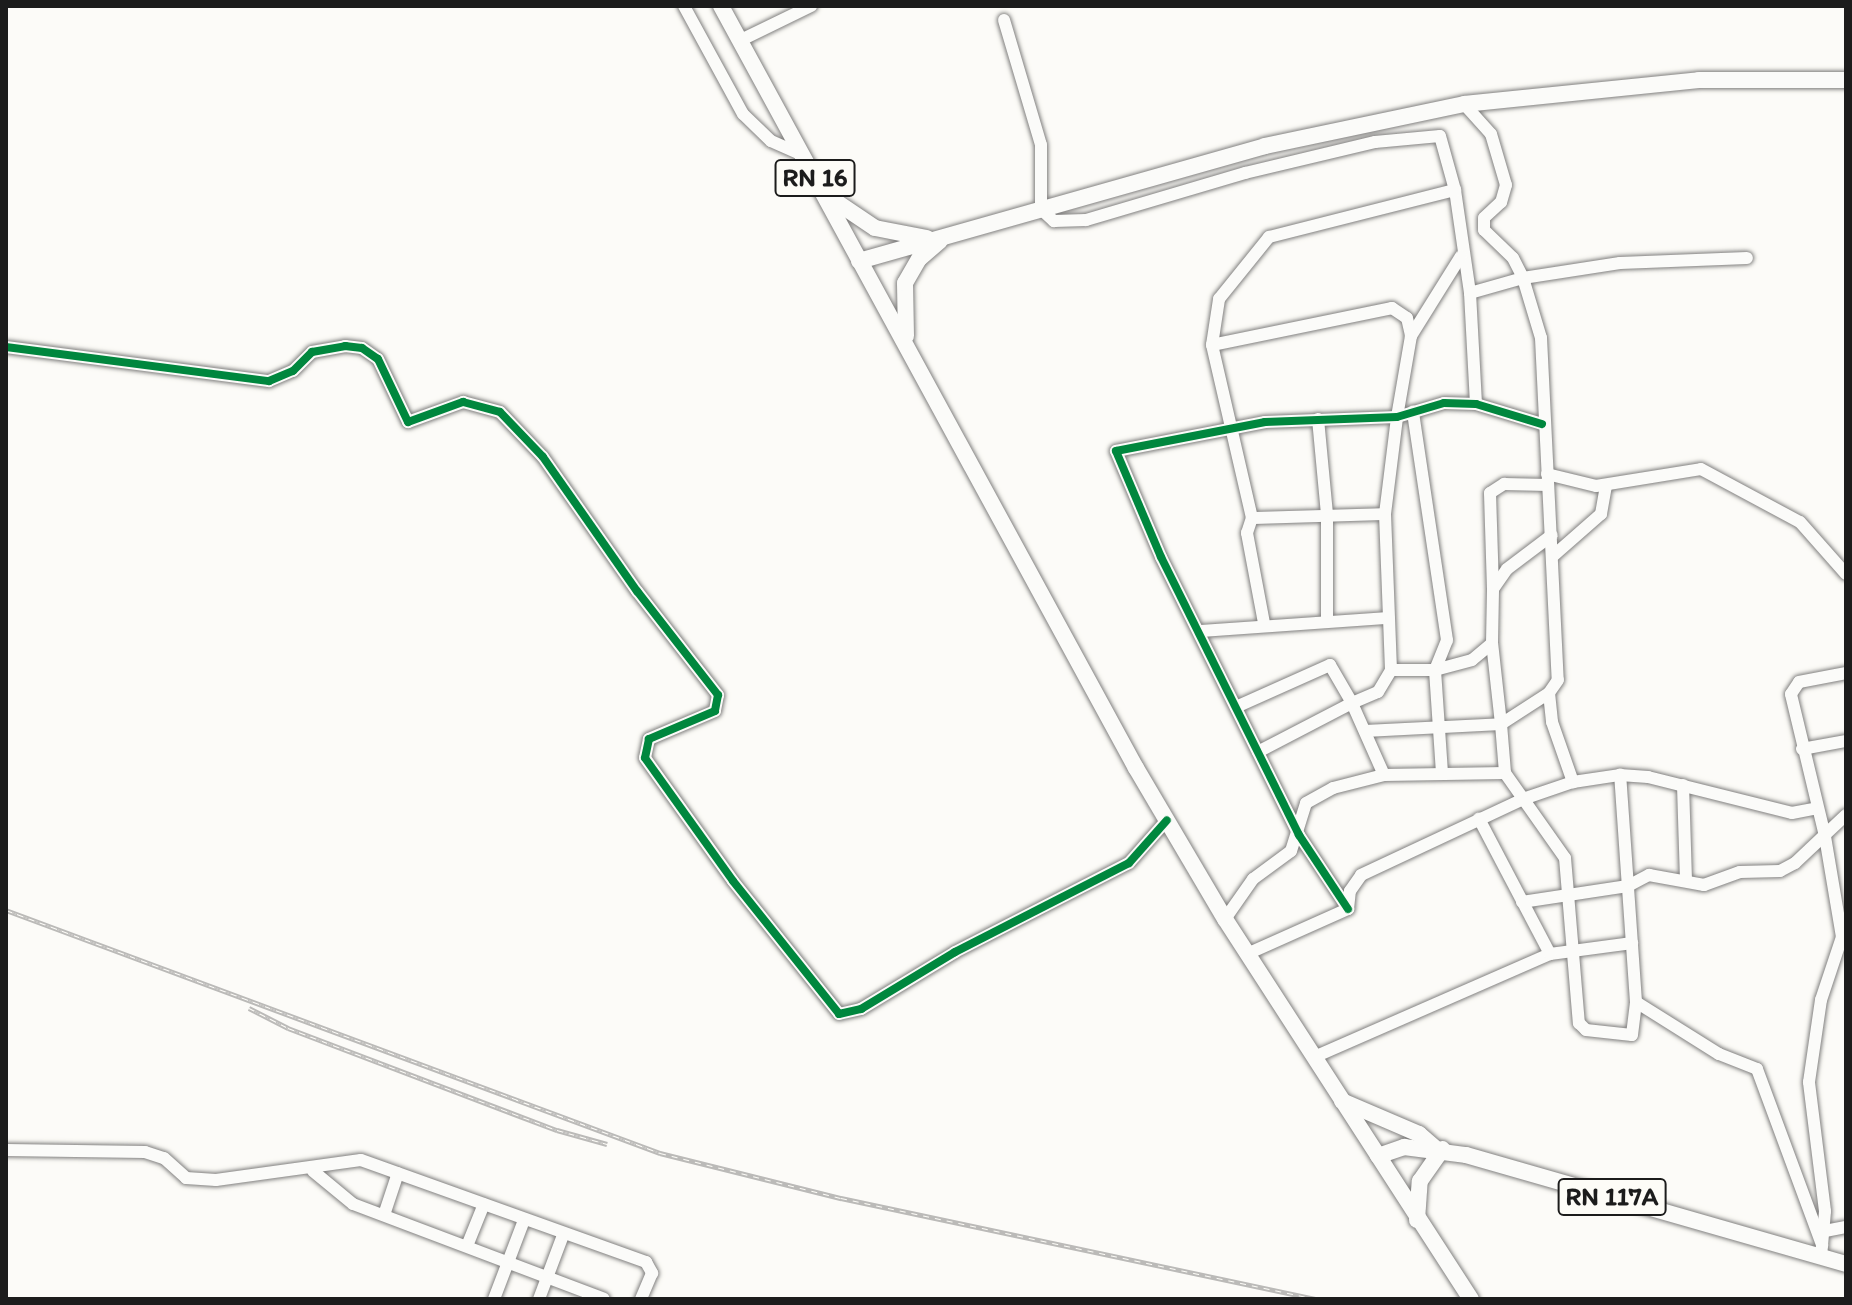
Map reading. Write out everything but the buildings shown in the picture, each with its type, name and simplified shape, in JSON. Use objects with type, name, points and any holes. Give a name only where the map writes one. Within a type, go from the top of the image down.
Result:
[{"type":"main road","name":"RN 16","points":[[721,6],[1167,820],[1247,954],[1417,1221],[1471,1299]]},
{"type":"main road","points":[[859,261],[1312,134],[1464,104],[1699,80],[1846,80]]},
{"type":"main road","points":[[823,192],[875,228],[912,238],[945,237]]},
{"type":"main road","points":[[908,350],[905,283],[919,259],[945,237]]},
{"type":"main road","points":[[1342,1101],[1419,1134],[1439,1149],[1420,1181],[1417,1221]]},
{"type":"main road","name":"RN 117A","points":[[1378,1156],[1396,1148],[1439,1149],[1822,1252],[1846,1264]]},
{"type":"street","points":[[684,6],[743,114],[771,141],[802,155]]},
{"type":"street","points":[[741,40],[811,6]]},
{"type":"street","points":[[1004,20],[1041,145],[1041,209],[1054,221],[1086,220],[1245,173],[1375,142],[1433,135],[1446,142],[1455,190],[1461,256],[1470,293],[1476,404]]},
{"type":"street","points":[[1365,731],[1437,730],[1501,724],[1549,693],[1558,680],[1552,535],[1542,424],[1541,338],[1523,278],[1513,258],[1484,230],[1484,218],[1501,202],[1506,185],[1491,134],[1464,104]]},
{"type":"street","points":[[1264,623],[1247,533],[1252,518],[1235,429],[1212,345],[1219,299],[1269,237],[1455,190]]},
{"type":"street","points":[[1258,752],[1378,692],[1391,670],[1385,514],[1397,417],[1411,336],[1461,256]]},
{"type":"street","points":[[1470,293],[1523,278],[1620,263],[1747,258]]},
{"type":"street","points":[[1212,345],[1392,308],[1407,318],[1411,336]]},
{"type":"street","points":[[6,347],[269,381],[293,371],[312,352],[345,346],[362,348],[378,359],[408,422],[463,402],[500,412],[543,457],[637,591],[718,695],[715,711],[649,739],[645,758],[733,881],[839,1014],[861,1009],[955,952],[1129,863],[1167,820]]},
{"type":"street","points":[[1348,909],[1299,835],[1201,631],[1161,557],[1116,451],[1235,429],[1318,419],[1397,417],[1444,403],[1476,404],[1542,424]]},
{"type":"street","points":[[1413,412],[1447,640],[1435,670],[1442,773]]},
{"type":"street","points":[[1318,419],[1327,515],[1327,619]]},
{"type":"street","points":[[1620,775],[1636,1002],[1632,1035],[1584,1028],[1578,1021],[1572,895],[1557,840],[1520,801],[1505,773],[1492,643],[1490,493],[1504,484],[1548,479],[1581,485],[1606,485],[1701,469],[1800,522],[1846,574]]},
{"type":"street","points":[[1553,556],[1601,514],[1606,485]]},
{"type":"street","points":[[1252,518],[1385,514]]},
{"type":"street","points":[[1493,589],[1507,569],[1552,535]]},
{"type":"street","points":[[1201,631],[1264,623],[1389,618]]},
{"type":"street","points":[[1391,670],[1435,670],[1472,660],[1492,643]]},
{"type":"street","points":[[1236,707],[1330,665],[1352,703],[1384,775]]},
{"type":"street","points":[[1846,673],[1793,686],[1792,709],[1825,836],[1846,953]]},
{"type":"street","points":[[1549,693],[1552,722],[1573,782]]},
{"type":"street","points":[[1802,749],[1846,741]]},
{"type":"street","points":[[1225,919],[1242,891],[1278,865],[1299,835],[1299,812],[1306,803],[1333,788],[1384,775],[1505,773]]},
{"type":"street","points":[[1348,909],[1350,891],[1361,875],[1520,801],[1573,782],[1620,775],[1683,785],[1792,813],[1818,808]]},
{"type":"street","points":[[1683,785],[1686,880]]},
{"type":"street","points":[[1522,902],[1628,886],[1649,875],[1704,885],[1740,872],[1780,871],[1825,836],[1846,815]]},
{"type":"street","points":[[1479,819],[1550,954]]},
{"type":"street","points":[[1247,954],[1348,909]]},
{"type":"street","points":[[1822,1252],[1825,1231],[1809,1082],[1821,1000],[1842,937]]},
{"type":"street","points":[[1314,1057],[1550,954],[1632,943]]},
{"type":"street","points":[[1636,1002],[1719,1054],[1757,1069],[1822,1252]]},
{"type":"street","points":[[6,1150],[145,1152],[164,1158],[182,1176],[201,1179],[313,1171],[361,1160],[563,1235],[646,1262],[652,1273],[641,1299]]},
{"type":"street","points":[[313,1171],[346,1201],[595,1297]]},
{"type":"street","points":[[384,1215],[398,1173]]},
{"type":"street","points":[[467,1246],[484,1204]]},
{"type":"street","points":[[494,1299],[524,1220]]},
{"type":"street","points":[[1825,1231],[1846,1227]]},
{"type":"street","points":[[539,1299],[563,1235]]},
{"type":"railway","points":[[6,910],[660,1153],[841,1198],[1315,1299]]},
{"type":"railway","points":[[249,1008],[288,1028],[557,1130],[607,1144]]},
{"type":"cycle path","points":[[6,347],[269,381],[293,371],[312,352],[345,346],[362,348],[378,359],[408,422],[463,402],[500,412],[543,457],[637,591],[718,695],[715,711],[649,739],[645,758],[733,881],[839,1014],[861,1009],[955,952],[1129,863],[1167,820]]},
{"type":"cycle path","points":[[1348,909],[1299,835],[1161,557],[1116,451],[1265,422],[1397,417],[1444,403],[1476,404],[1542,424]]}]
